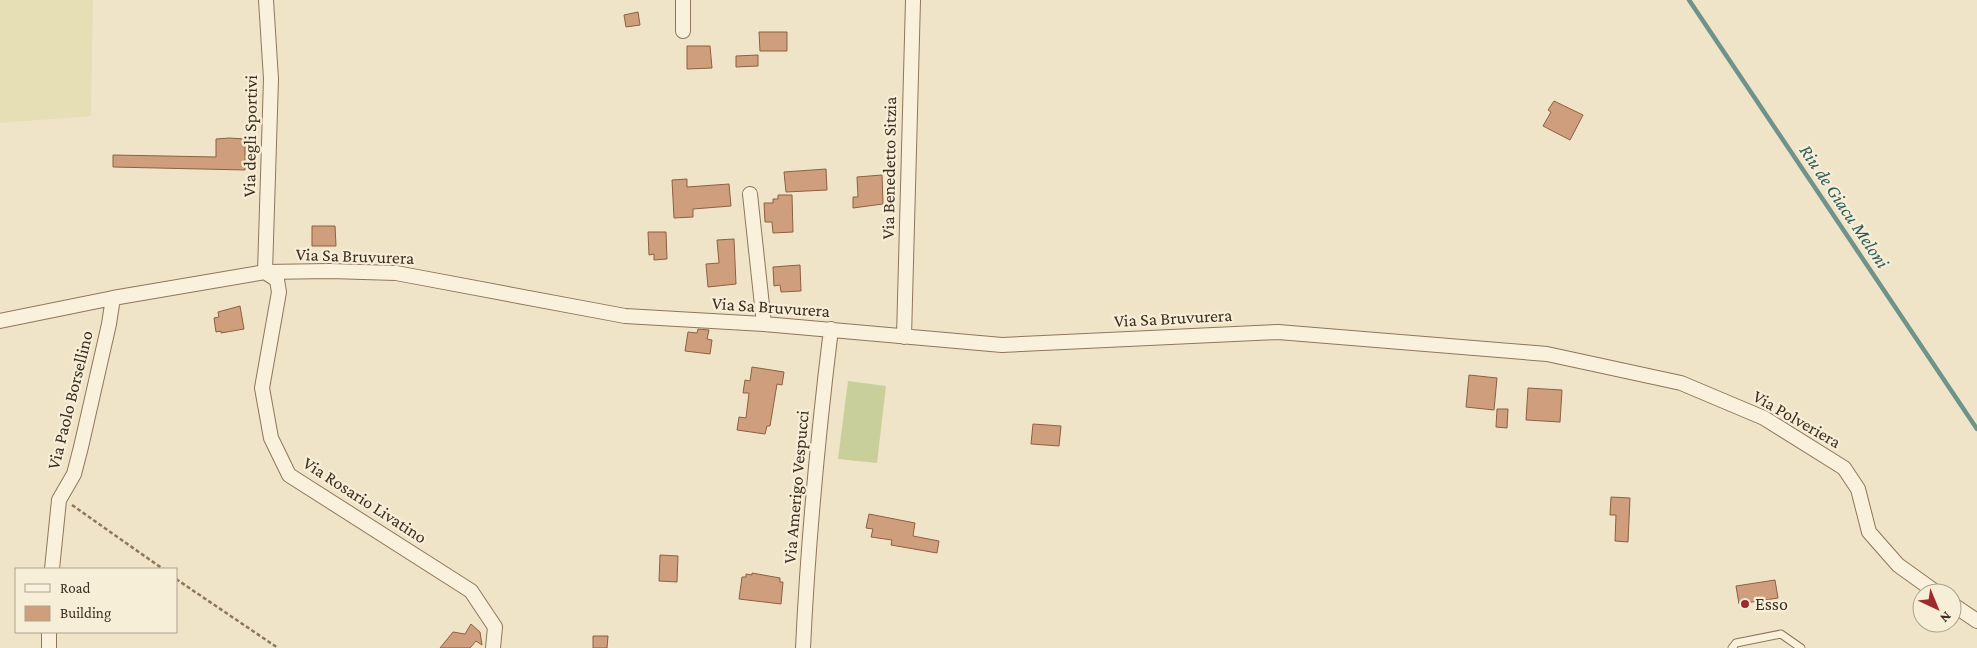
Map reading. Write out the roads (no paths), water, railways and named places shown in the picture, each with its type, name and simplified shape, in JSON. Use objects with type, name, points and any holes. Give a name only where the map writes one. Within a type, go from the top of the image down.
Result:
[{"type":"street","name":"Via degli Sportivi","points":[[265,272],[271,80],[266,0]]},
{"type":"street","points":[[683,0],[683,31]]},
{"type":"street","name":"Via Benedetto Sitzia","points":[[904,338],[912,0]]},
{"type":"street","points":[[750,194],[764,324]]},
{"type":"street","name":"Via Sa Bruvurera","points":[[0,321],[113,298],[265,272],[396,272],[625,316],[831,329],[904,338],[1002,345],[1278,332],[1547,354]]},
{"type":"street","name":"Via Rosario Livatino","points":[[265,272],[277,280],[279,292],[262,388],[271,438],[289,475],[471,592],[495,627],[493,648]]},
{"type":"street","name":"Via Paolo Borsellino","points":[[52,568],[59,500],[74,474],[82,447],[113,298]]},
{"type":"street","name":"Via Amerigo Vespucci","points":[[803,648],[818,432],[831,329]]},
{"type":"street","name":"Via Polveriera","points":[[1547,354],[1681,383],[1764,418],[1844,468],[1858,489],[1870,532],[1898,565],[1923,583]]},
{"type":"street","points":[[1962,611],[1977,621]]},
{"type":"street","points":[[49,633],[49,648]]},
{"type":"lane","points":[[1732,648],[1736,643],[1781,634],[1802,648]]},
{"type":"waterway","name":"Riu de Giacu Meloni","points":[[1689,0],[1977,429]]},
{"type":"place","name":"Esso","points":[[1745,604]]}]
